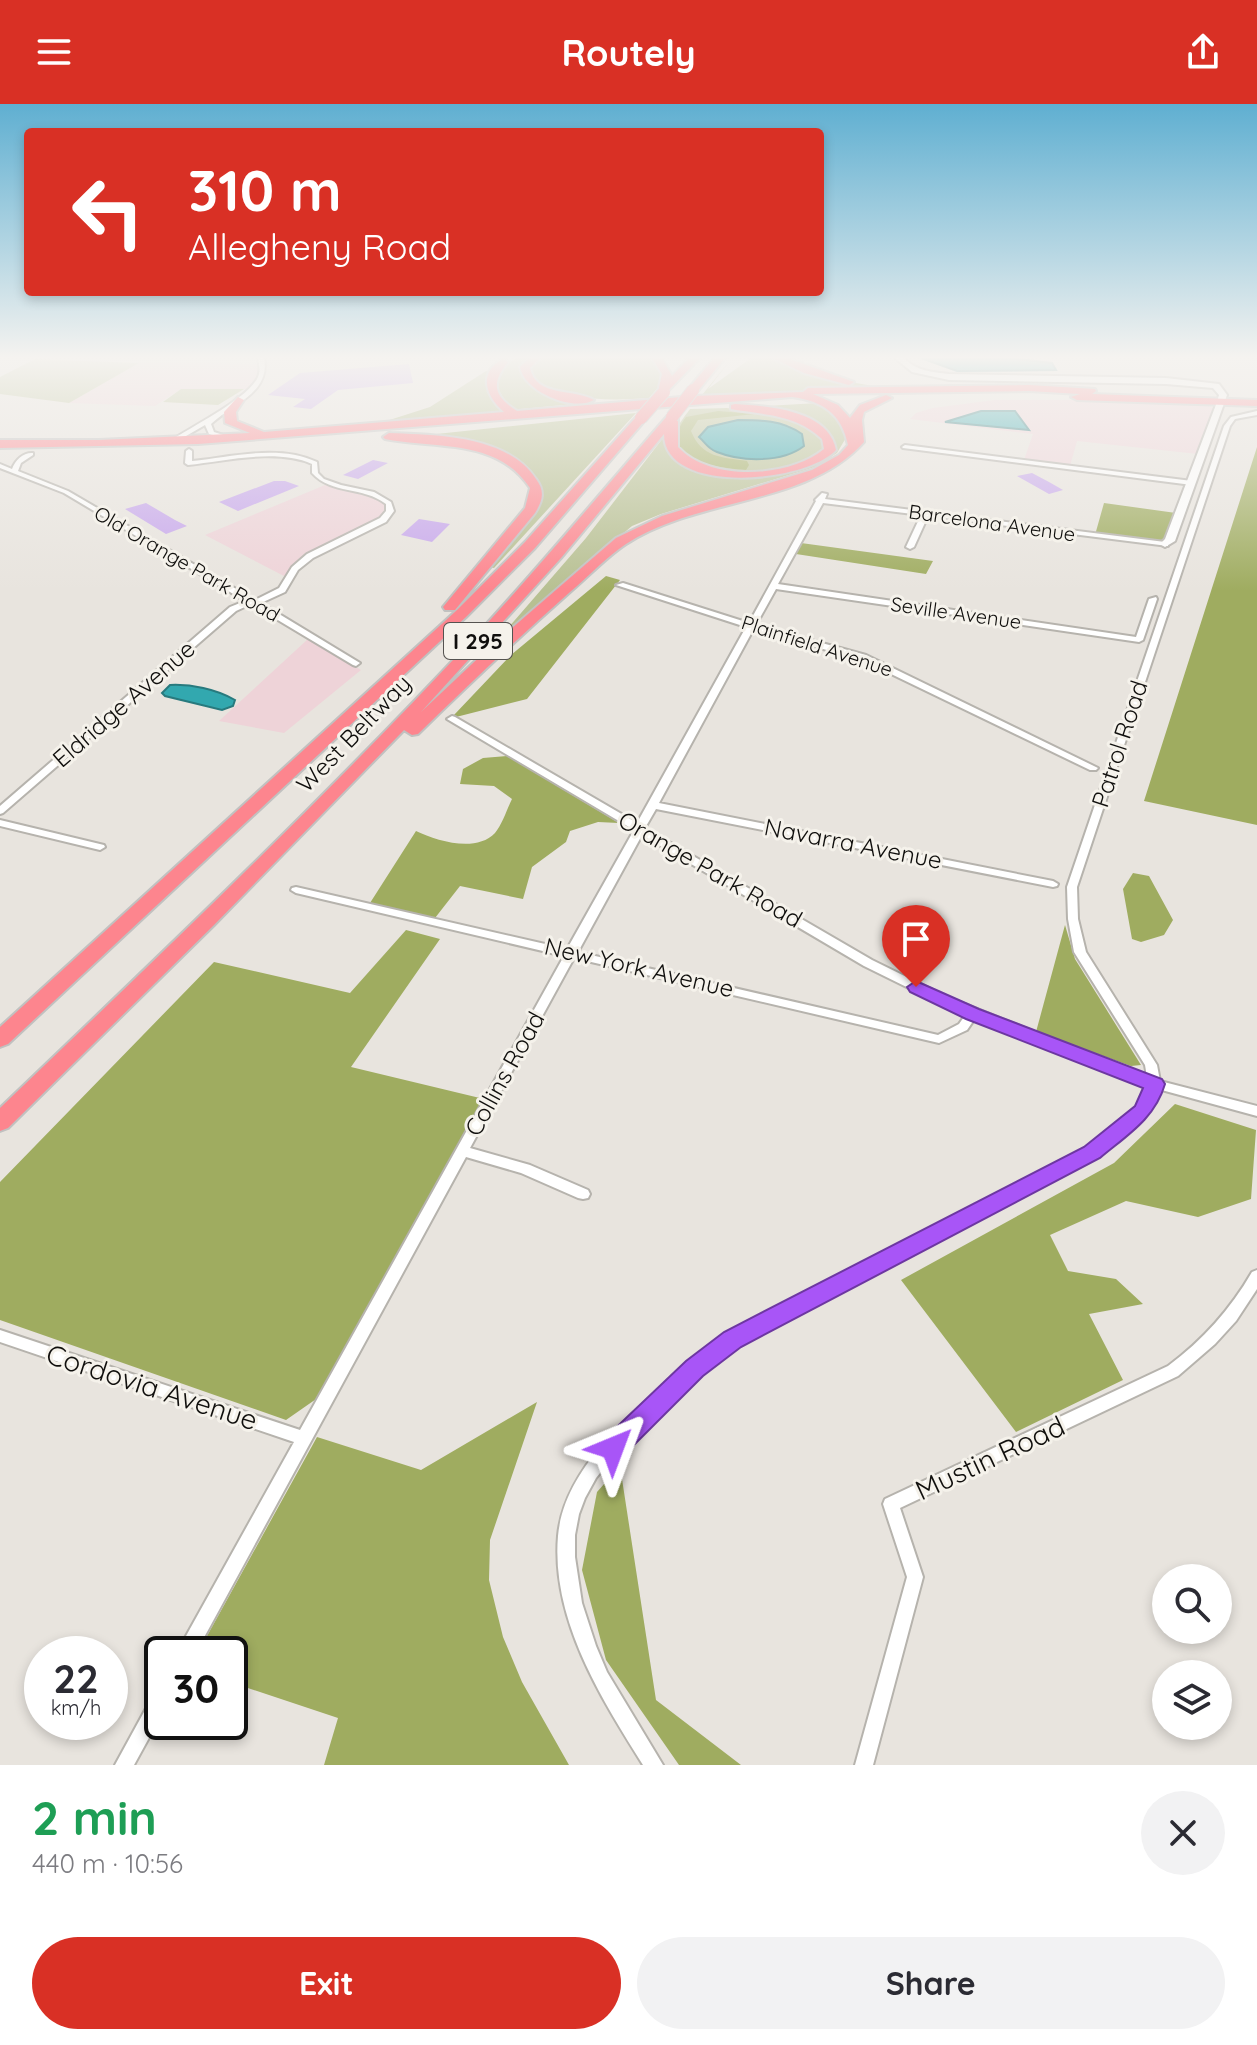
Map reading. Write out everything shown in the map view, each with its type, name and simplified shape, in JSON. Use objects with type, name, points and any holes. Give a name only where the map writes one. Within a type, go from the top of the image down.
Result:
[{"type":"highway","points":[[0,454],[189,451],[287,436]]},
{"type":"highway","points":[[0,444],[235,444],[377,436]]},
{"type":"highway","name":"West Beltway","points":[[0,1039],[461,614],[530,545],[626,436]]},
{"type":"highway","name":"West Beltway","points":[[0,1122],[273,856],[539,574],[656,436]]},
{"type":"highway","points":[[669,436],[675,453],[696,465],[721,471],[761,474],[794,470],[822,459],[830,450],[826,436]]},
{"type":"highway","points":[[853,436],[854,444]]},
{"type":"highway","points":[[273,856],[338,805],[494,651],[609,549],[667,519],[816,473],[843,458],[861,436]]},
{"type":"highway","points":[[355,438],[435,440],[485,450],[520,467],[534,483],[536,494],[530,510],[483,571],[362,706]]},
{"type":"street","points":[[172,442],[182,436]]},
{"type":"street","points":[[216,436],[235,444]]},
{"type":"street","points":[[1165,544],[1170,541],[1209,436]]},
{"type":"street","name":"Patrol Road","points":[[1154,1084],[1155,1076],[1146,1057],[1080,952],[1073,919],[1072,887],[1224,436]]},
{"type":"street","points":[[905,447],[1192,483]]},
{"type":"street","name":"Eldridge Avenue","points":[[0,811],[224,617],[251,601],[282,590],[286,580],[302,563],[322,549],[383,520],[390,511],[388,501],[370,492],[322,481],[315,473],[315,463],[303,457],[283,455],[188,463],[189,451]]},
{"type":"street","points":[[15,471],[18,462],[31,454]]},
{"type":"street","name":"Old Orange Park Road","points":[[0,466],[66,492],[356,663]]},
{"type":"street","name":"Barcelona Avenue","points":[[822,497],[925,514],[1165,544]]},
{"type":"street","name":"Collins Road","points":[[195,1636],[822,497]]},
{"type":"street","points":[[910,547],[925,514]]},
{"type":"street","name":"Plainfield Avenue","points":[[620,585],[892,669],[1093,768]]},
{"type":"street","name":"Seville Avenue","points":[[774,586],[1139,640],[1153,599]]},
{"type":"street","name":"Orange Park Road","points":[[452,719],[868,963],[972,1014],[1154,1084],[1257,1111]]},
{"type":"street","name":"Navarra Avenue","points":[[653,805],[1053,884]]},
{"type":"street","points":[[0,823],[100,847]]},
{"type":"street","name":"New York Avenue","points":[[296,890],[939,1039],[963,1027],[972,1014]]},
{"type":"street","points":[[654,1765],[596,1668],[575,1612],[566,1562],[570,1516],[578,1495],[598,1464],[694,1369],[732,1340],[1092,1153],[1142,1111],[1154,1084]]},
{"type":"street","points":[[462,1151],[525,1169],[583,1194]]},
{"type":"street","name":"Mustin Road","points":[[864,1765],[915,1577],[891,1504],[1173,1371],[1205,1348],[1228,1323],[1257,1276]]},
{"type":"street","name":"Cordovia Avenue","points":[[0,1336],[304,1438]]},
{"type":"street","points":[[124,1765],[144,1729]]},
{"type":"shaded area","points":[[1032,436],[1204,436],[1198,454],[1077,441],[1070,466],[1024,460]]},
{"type":"shaded area","points":[[325,485],[379,498],[385,503],[385,509],[379,519],[302,558],[284,576],[205,535]]},
{"type":"shaded area","points":[[308,639],[361,670],[284,733],[219,721]]},
{"type":"green space","points":[[417,436],[615,436],[494,568],[489,567],[532,511],[537,481],[516,461]]},
{"type":"green space","points":[[678,436],[693,436],[701,447],[713,455],[747,461],[749,465],[746,470],[706,464],[683,452]]},
{"type":"green space","points":[[719,436],[704,441],[715,451],[746,458],[761,457],[781,436],[825,438],[824,453],[784,469],[759,472],[724,469],[691,459],[681,451],[675,437]]},
{"type":"green space","points":[[827,436],[847,436],[837,453],[815,467],[661,514],[632,526],[501,636],[586,538],[663,438],[708,469],[751,475],[816,464],[827,458],[834,445]]},
{"type":"green space","points":[[1257,447],[1257,825],[1144,801]]},
{"type":"green space","points":[[1104,503],[1176,513],[1167,538],[1162,541],[1095,535]]},
{"type":"green space","points":[[801,543],[933,561],[926,574],[796,554]]},
{"type":"green space","points":[[606,576],[620,580],[527,699],[454,715],[511,655]]},
{"type":"green space","points":[[507,756],[619,823],[598,822],[570,831],[566,842],[532,867],[523,899],[460,886],[435,918],[370,903],[416,831],[445,841],[467,844],[478,843],[495,833],[512,799],[494,786],[460,784],[463,769],[483,758]]},
{"type":"green space","points":[[1133,873],[1149,876],[1173,920],[1164,935],[1141,942],[1132,939],[1123,889]]},
{"type":"green space","points":[[1065,925],[1075,959],[1141,1065],[1131,1066],[1036,1032]]},
{"type":"green space","points":[[406,930],[440,939],[351,1067],[484,1099],[319,1397],[286,1420],[0,1320],[0,1182],[214,962],[350,993]]},
{"type":"green space","points":[[1175,1104],[1256,1130],[1251,1199],[1198,1217],[1126,1201],[1050,1235],[1068,1271],[1116,1279],[1143,1304],[1089,1314],[1123,1380],[1016,1432],[901,1280],[1114,1163]]},
{"type":"green space","points":[[537,1402],[490,1540],[489,1580],[503,1637],[522,1682],[569,1765],[324,1765],[338,1718],[248,1688],[248,1636],[207,1636],[317,1437],[421,1470]]},
{"type":"green space","points":[[620,1466],[656,1700],[741,1765],[679,1765],[606,1660],[582,1570],[597,1492]]},
{"type":"water","points":[[802,436],[804,446],[785,456],[738,458],[717,452],[699,437]]},
{"type":"water","points":[[170,685],[203,688],[235,700],[233,706],[222,710],[165,696],[162,693]]},
{"type":"building","points":[[373,460],[388,463],[358,479],[343,475]]},
{"type":"building","points":[[1032,473],[1063,490],[1049,494],[1017,476]]},
{"type":"building","points":[[274,481],[299,486],[238,511],[219,502]]},
{"type":"building","points":[[146,503],[187,526],[166,534],[125,509]]},
{"type":"building","points":[[419,519],[450,524],[432,542],[401,535]]},
{"type":"route","points":[[613,1448],[694,1369],[732,1340],[1092,1153],[1142,1111],[1150,1098],[1154,1084],[972,1014],[916,987]]}]
